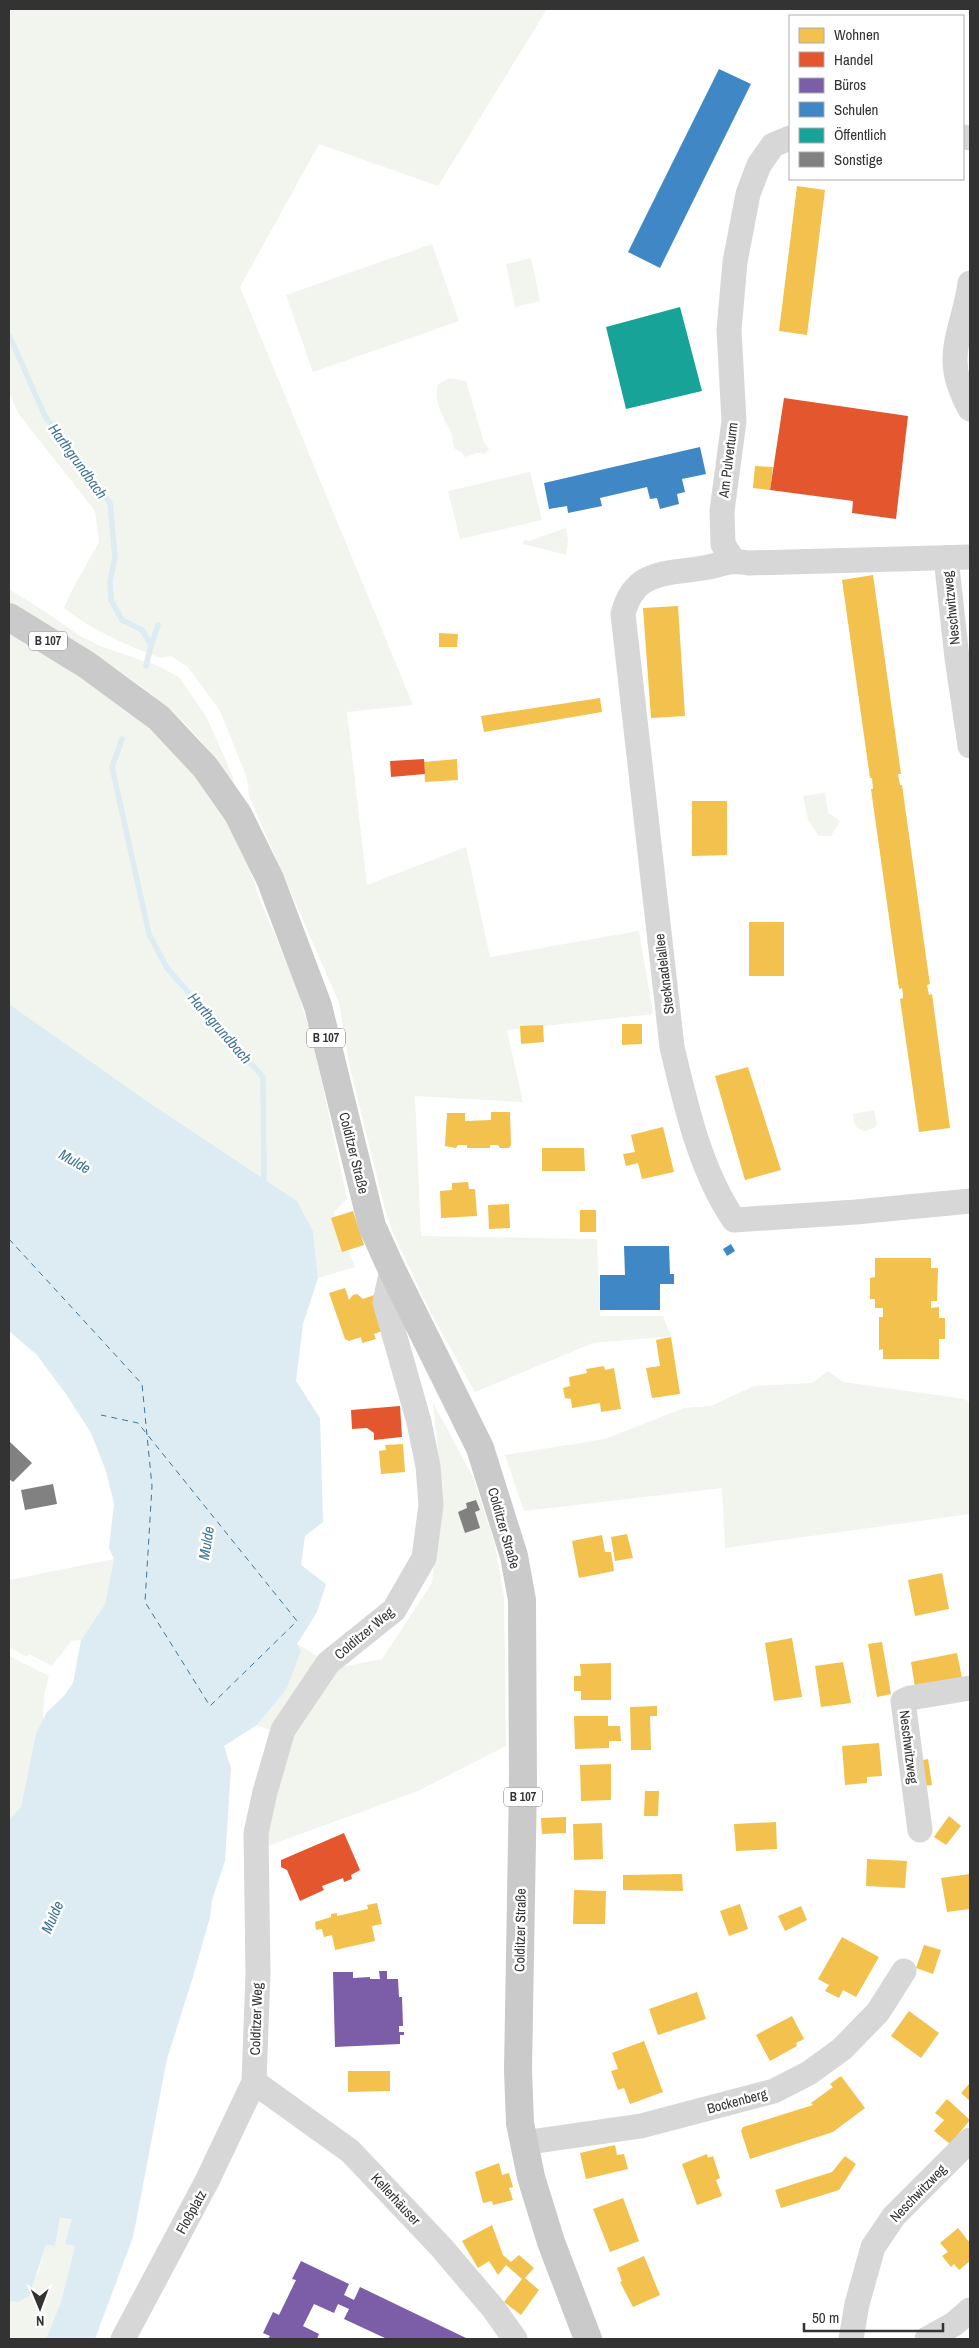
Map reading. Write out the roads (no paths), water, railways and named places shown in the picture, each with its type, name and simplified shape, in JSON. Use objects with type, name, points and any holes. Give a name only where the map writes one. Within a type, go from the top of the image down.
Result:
[{"type":"main road","name":"Colditzer Straße","points":[[9,617],[87,665],[159,718],[205,767],[238,814],[270,879],[318,1006],[372,1226],[480,1448],[514,1556],[522,1600],[523,1783],[518,2070],[523,2143],[551,2242],[588,2339]]},
{"type":"street","name":"Am Pulverturm","points":[[732,560],[723,544],[722,512],[734,421],[730,330],[735,262],[748,194],[759,165],[773,145],[789,138]]},
{"type":"street","points":[[970,283],[954,353],[955,369],[960,387],[970,409]]},
{"type":"street","points":[[732,560],[749,563],[970,557]]},
{"type":"street","name":"Neschwitzweg","points":[[946,558],[957,658],[970,746]]},
{"type":"street","name":"Stecknadelallee","points":[[732,560],[705,568],[669,572],[648,578],[636,586],[626,599],[623,614],[672,1047],[686,1102],[704,1160],[721,1201],[734,1220],[856,1212],[970,1201]]},
{"type":"street","name":"Colditzer Weg","points":[[254,2082],[258,1973],[256,1833],[279,1742],[284,1730],[328,1662],[394,1610],[424,1558],[431,1505],[428,1466],[419,1422],[385,1302],[392,1270]]},
{"type":"street","name":"Neschwitzweg","points":[[920,1830],[904,1702],[910,1698],[970,1688]]},
{"type":"street","name":"Bockenberg","points":[[523,2143],[641,2126],[774,2091],[809,2073],[842,2049],[878,2012],[904,1971]]},
{"type":"street","name":"Floßplatz","points":[[123,2339],[207,2181],[254,2082]]},
{"type":"street","name":"Kellerhäuser","points":[[254,2082],[350,2151],[441,2247],[493,2308],[515,2339]]},
{"type":"street","name":"Neschwitzweg","points":[[851,2339],[857,2304],[873,2247],[894,2216],[970,2140]]},
{"type":"street","points":[[927,2339],[954,2324],[970,2310]]},
{"type":"water","name":"Mulde","points":[[9,1004],[154,1106],[297,1201],[313,1231],[318,1278],[303,1324],[296,1381],[320,1418],[323,1522],[305,1536],[301,1565],[326,1584],[317,1612],[297,1644],[301,1651],[286,1690],[257,1725],[224,1746],[231,1768],[225,1861],[212,1900],[210,1917],[192,1980],[167,2059],[133,2237],[95,2339],[46,2339],[61,2302],[75,2246],[65,2244],[72,2219],[60,2218],[55,2246],[46,2245],[29,2296],[18,2302],[9,2301],[9,1820],[21,1807],[36,1733],[47,1712],[64,1696],[73,1683],[81,1640],[105,1604],[114,1559],[109,1548],[114,1503],[106,1471],[91,1433],[66,1394],[37,1355],[9,1331]]},
{"type":"waterway","name":"Harthgrundbach","points":[[9,335],[45,416],[110,503],[115,557],[110,581],[111,600],[122,620],[142,630],[151,645],[146,666]]},
{"type":"waterway","points":[[151,645],[158,625]]},
{"type":"waterway","name":"Harthgrundbach","points":[[122,739],[112,767],[149,934],[167,968],[263,1077],[264,1179],[261,1184]]}]
